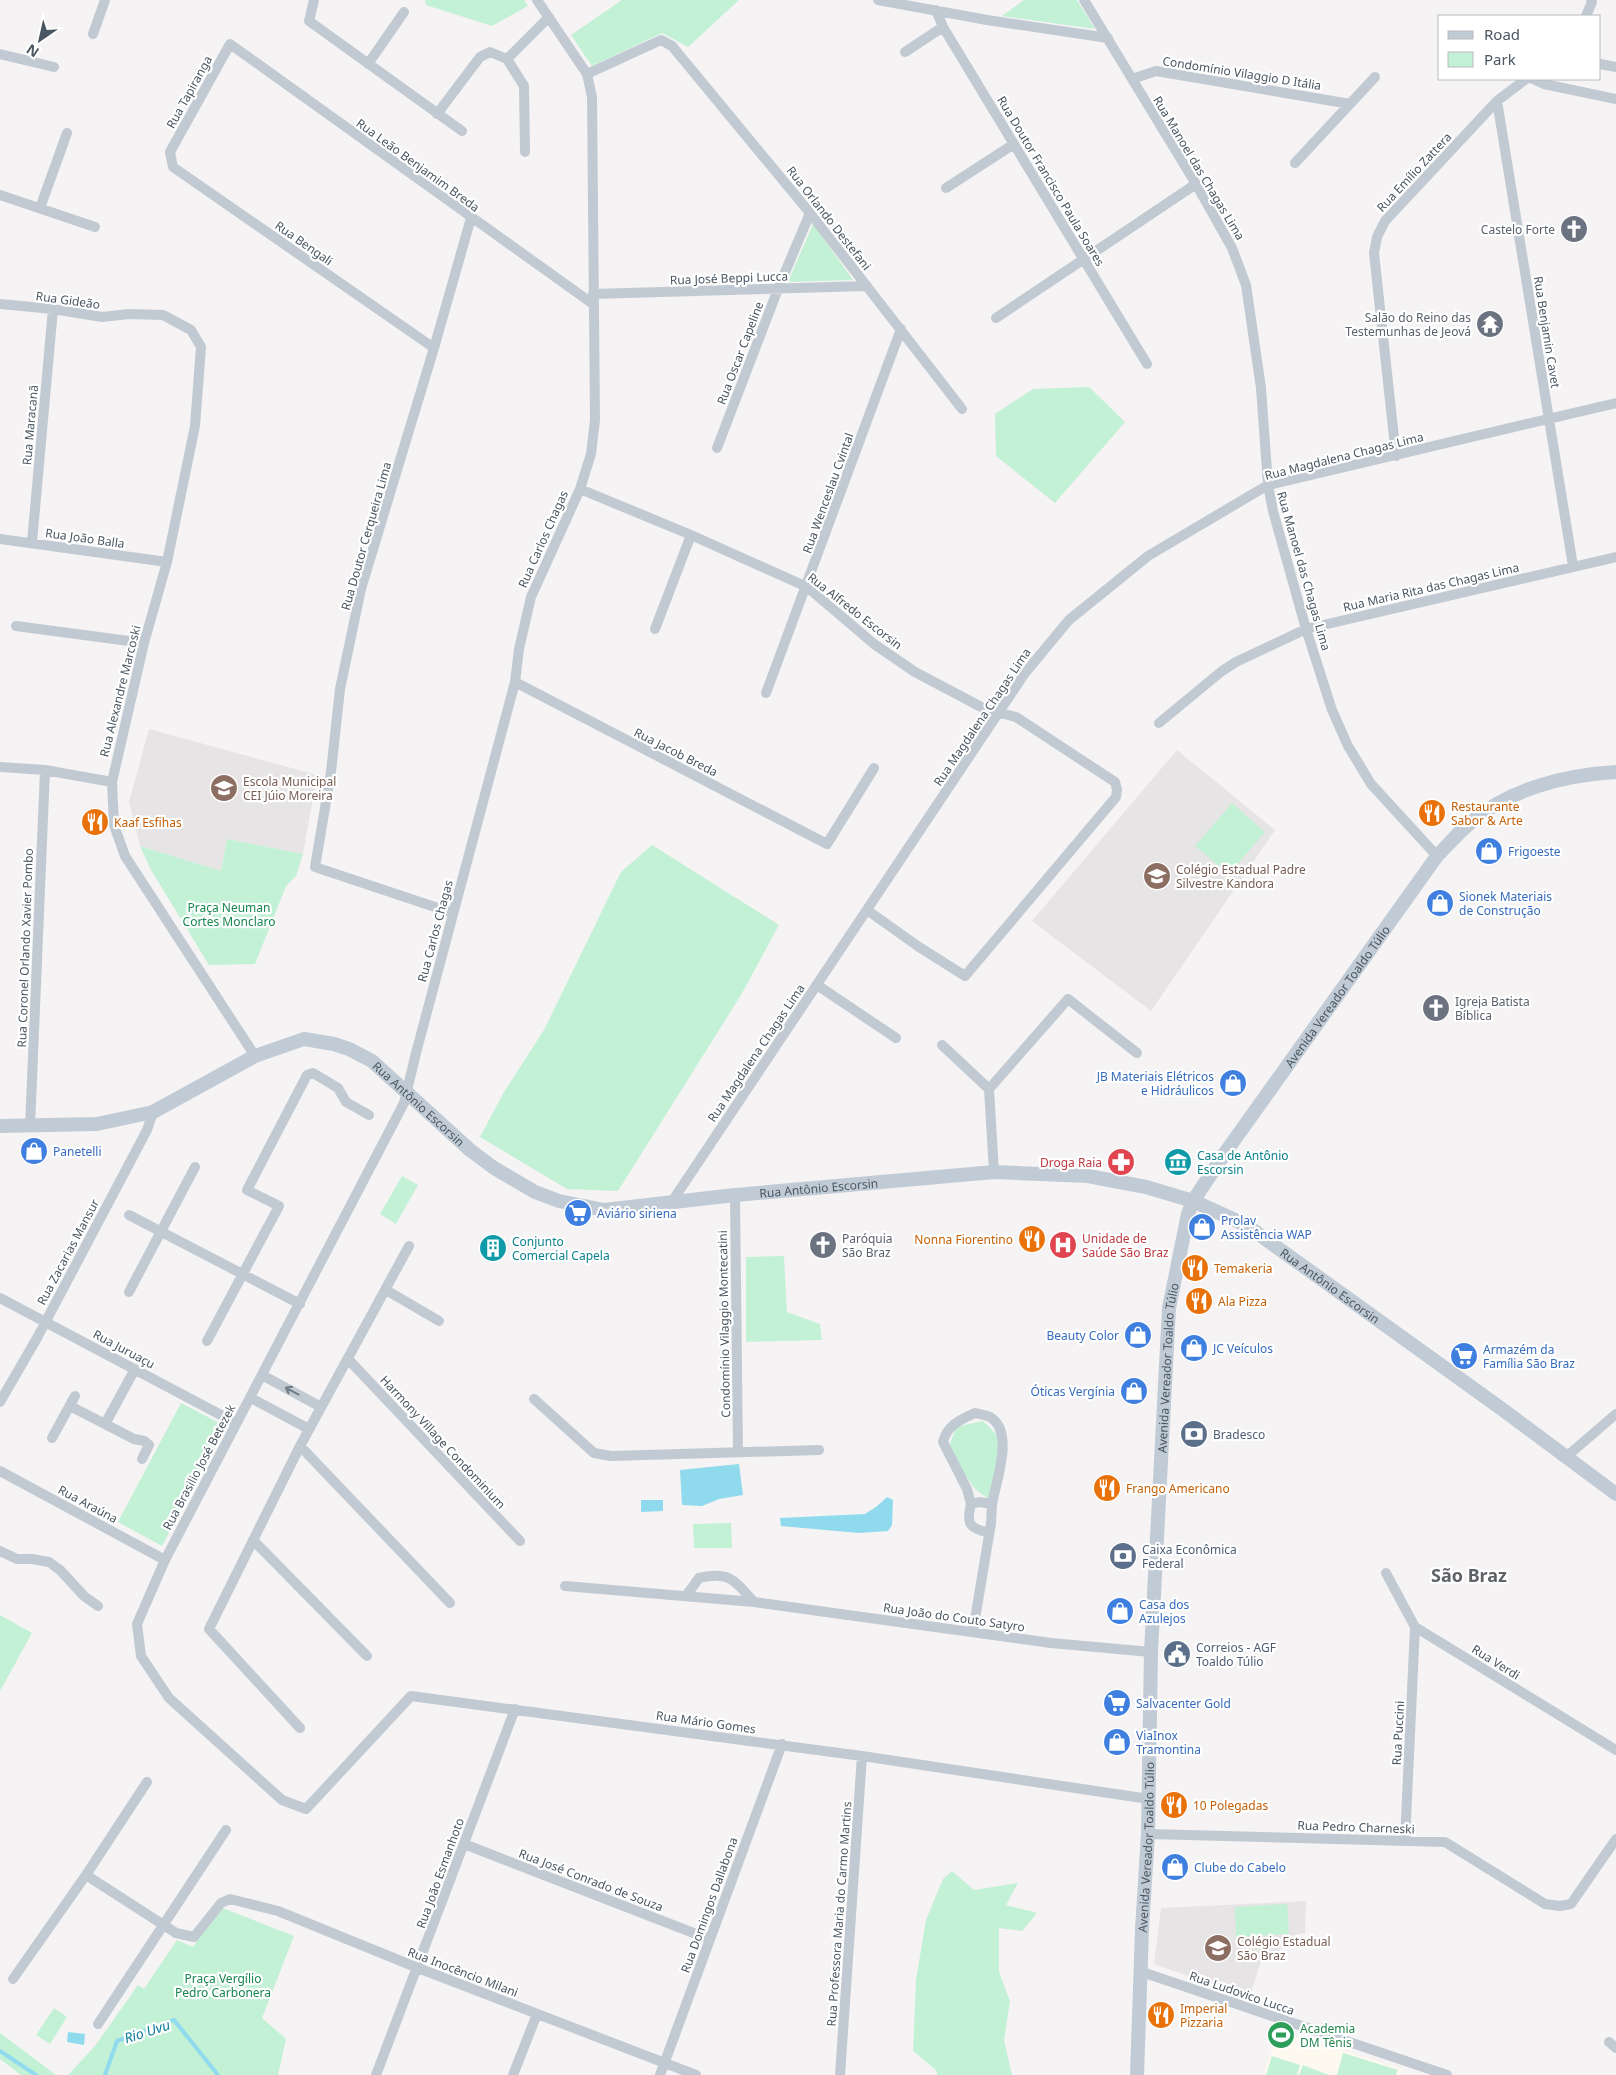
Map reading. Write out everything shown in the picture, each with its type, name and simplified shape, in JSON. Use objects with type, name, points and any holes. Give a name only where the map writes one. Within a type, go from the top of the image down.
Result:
[{"type":"main road","name":"Avenida Vereador Toaldo Túlio","points":[[1137,2075],[1142,1928],[1148,1834],[1151,1652],[1169,1308],[1188,1214],[1193,1201],[1225,1153],[1437,856],[1470,823],[1517,792],[1565,779],[1616,772]]},
{"type":"main road","name":"Rua Antônio Escorsin","points":[[0,1126],[30,1127],[97,1124],[153,1112],[256,1056],[304,1039],[334,1044],[349,1049],[372,1061],[470,1150],[494,1168],[536,1192],[560,1201],[604,1210],[994,1172],[1088,1176],[1146,1187],[1193,1201],[1246,1225],[1615,1493]]},
{"type":"street","points":[[93,34],[105,0]]},
{"type":"street","points":[[314,0],[309,21],[462,131]]},
{"type":"street","name":"Rua Carlos Chagas","points":[[407,1092],[515,682],[519,649],[531,597],[580,489],[591,454],[595,420],[592,97],[587,74],[536,0]]},
{"type":"street","points":[[878,0],[987,20],[1108,38]]},
{"type":"street","name":"Rua Manoel das Chagas Lima","points":[[1084,0],[1196,184],[1232,248],[1246,284],[1261,388],[1268,486],[1273,512],[1306,629],[1332,710],[1348,746],[1370,784],[1437,856]]},
{"type":"street","points":[[1586,15],[1592,1]]},
{"type":"street","name":"Rua Doutor Francisco Paula Soares","points":[[936,10],[943,27],[1147,364]]},
{"type":"street","points":[[368,64],[404,12]]},
{"type":"street","points":[[507,59],[549,17]]},
{"type":"street","points":[[906,52],[943,27]]},
{"type":"street","name":"Rua Orlando Destefani","points":[[587,74],[661,40],[672,46],[810,213],[962,409]]},
{"type":"street","name":"Rua Tapiranga","points":[[170,152],[230,44]]},
{"type":"street","name":"Rua Leão Benjamim Breda","points":[[230,44],[471,218],[593,299]]},
{"type":"street","points":[[437,114],[480,58],[490,52],[507,59],[524,86],[526,152]]},
{"type":"street","points":[[0,54],[54,67]]},
{"type":"street","points":[[1601,64],[1616,67]]},
{"type":"street","name":"Condomínio Vilaggio D Itália","points":[[1132,79],[1156,71],[1350,104]]},
{"type":"street","points":[[1295,163],[1375,77]]},
{"type":"street","name":"Rua Emílio Zattera","points":[[1396,456],[1374,253],[1376,236],[1385,221],[1497,101],[1525,80]]},
{"type":"street","points":[[1535,80],[1544,84],[1616,99]]},
{"type":"street","name":"Rua Benjamin Cavet","points":[[1497,101],[1573,566]]},
{"type":"street","points":[[40,208],[67,133]]},
{"type":"street","points":[[946,188],[1014,144]]},
{"type":"street","name":"Rua Bengali","points":[[170,152],[173,167],[434,348]]},
{"type":"street","points":[[996,318],[1196,184]]},
{"type":"street","points":[[0,195],[95,227]]},
{"type":"street","name":"Rua Oscar Capeline","points":[[717,448],[778,289],[810,213]]},
{"type":"street","name":"Rua Doutor Cerqueira Lima","points":[[453,913],[316,867],[340,689],[361,589],[471,218]]},
{"type":"street","name":"Rua José Beppi Lucca","points":[[593,299],[867,286]]},
{"type":"street","name":"Rua Gideão","points":[[0,304],[53,309],[102,317],[129,314],[163,315]]},
{"type":"street","name":"Rua Maracanã","points":[[32,542],[53,309]]},
{"type":"street","name":"Rua Alexandre Marcoski","points":[[163,315],[191,330],[200,348],[195,426],[167,562],[144,643],[112,782],[114,825],[125,856],[256,1056]]},
{"type":"street","name":"Rua Wenceslau Cvintal","points":[[766,693],[807,587],[901,329]]},
{"type":"street","name":"Rua Magdalena Chagas Lima","points":[[671,1203],[1025,673],[1069,620],[1148,556],[1268,486],[1616,403]]},
{"type":"street","name":"Rua Alfredo Escorsin","points":[[580,489],[691,534],[807,587],[874,644],[915,672],[985,709],[1016,717],[1114,782],[1118,790],[1116,797],[964,976],[867,910]]},
{"type":"street","points":[[654,629],[691,534]]},
{"type":"street","name":"Rua João Balla","points":[[0,539],[167,562]]},
{"type":"street","name":"Rua Maria Rita das Chagas Lima","points":[[1159,722],[1222,671],[1236,662],[1306,629],[1616,557]]},
{"type":"street","points":[[16,626],[144,643]]},
{"type":"street","name":"Rua Jacob Breda","points":[[515,682],[827,844],[874,768]]},
{"type":"street","points":[[0,768],[45,770],[112,782]]},
{"type":"street","name":"Rua Coronel Orlando Xavier Pombo","points":[[30,1127],[45,770]]},
{"type":"street","points":[[817,985],[896,1038]]},
{"type":"street","points":[[989,1089],[1068,999],[1137,1053]]},
{"type":"street","points":[[942,1045],[989,1089],[994,1172]]},
{"type":"street","points":[[207,1342],[279,1206],[247,1190],[307,1075],[313,1073],[338,1088],[346,1102],[369,1115]]},
{"type":"street","name":"Rua Brasilio José Betezek","points":[[306,1810],[282,1800],[169,1698],[141,1656],[137,1624],[164,1560],[300,1304],[404,1103],[407,1092]]},
{"type":"street","name":"Rua Zacarias Mansur","points":[[0,1402],[147,1130],[153,1112]]},
{"type":"street","points":[[129,1292],[195,1167]]},
{"type":"street","name":"Condomínio Vilaggio Montecatini","points":[[735,1196],[738,1452]]},
{"type":"street","points":[[129,1215],[300,1304]]},
{"type":"street","points":[[300,1728],[209,1629],[300,1446],[409,1246]]},
{"type":"street","points":[[386,1290],[438,1321]]},
{"type":"street","name":"Rua Juruaçu","points":[[0,1298],[236,1423]]},
{"type":"street","name":"Harmony Village Condominium","points":[[348,1359],[520,1541]]},
{"type":"street","points":[[106,1424],[135,1369]]},
{"type":"street","points":[[262,1375],[321,1407]]},
{"type":"street","points":[[52,1438],[75,1396]]},
{"type":"street","points":[[251,1398],[309,1429]]},
{"type":"street","points":[[534,1399],[594,1453],[611,1456],[820,1450]]},
{"type":"street","points":[[70,1406],[149,1445],[142,1459]]},
{"type":"street","points":[[973,1631],[989,1533],[992,1504],[1004,1443],[1002,1429],[990,1417],[975,1413],[954,1423],[946,1432],[943,1442],[967,1489],[971,1504],[968,1519],[971,1525],[977,1530],[989,1533]]},
{"type":"street","points":[[1566,1457],[1616,1414]]},
{"type":"street","points":[[300,1446],[450,1603]]},
{"type":"street","name":"Rua Araúna","points":[[0,1471],[164,1560]]},
{"type":"street","points":[[971,1504],[978,1502],[992,1504]]},
{"type":"street","points":[[253,1540],[367,1656]]},
{"type":"street","points":[[0,1551],[17,1559],[49,1562],[60,1570],[84,1596],[98,1606]]},
{"type":"street","points":[[1386,1573],[1415,1627]]},
{"type":"street","points":[[686,1596],[699,1578],[717,1574],[735,1581],[754,1602]]},
{"type":"street","name":"Rua João do Couto Satyro","points":[[565,1586],[754,1602],[1051,1643],[1151,1652]]},
{"type":"street","name":"Rua Verdi","points":[[1415,1627],[1616,1750]]},
{"type":"street","name":"Rua Puccini","points":[[1405,1841],[1415,1627]]},
{"type":"street","name":"Rua Mário Gomes","points":[[306,1810],[411,1696],[782,1744],[1149,1799]]},
{"type":"street","name":"Rua João Esmanhoto","points":[[376,2075],[515,1709]]},
{"type":"street","name":"Rua Domingos Dallabona","points":[[660,2075],[782,1744]]},
{"type":"street","name":"Rua Professora Maria do Carmo Martins","points":[[840,2075],[862,1756]]},
{"type":"street","points":[[13,1979],[86,1875],[146,1782]]},
{"type":"street","points":[[98,2024],[226,1830]]},
{"type":"street","name":"Rua Pedro Charneski","points":[[1148,1834],[1445,1842],[1545,1904],[1560,1906],[1571,1904],[1616,1839]]},
{"type":"street","name":"Rua José Conrado de Souza","points":[[464,1844],[709,1939]]},
{"type":"street","points":[[86,1875],[164,1926]]},
{"type":"street","name":"Rua Inocêncio Milani","points":[[164,1926],[176,1933],[194,1937],[221,1903],[230,1899],[278,1912],[696,2075]]},
{"type":"street","name":"Rua Ludovico Lucca","points":[[1142,1972],[1446,2075]]},
{"type":"street","points":[[513,2075],[537,2014]]},
{"type":"shaded area","name":"Escola Municipal CEI Júio Moreira","points":[[149,729],[317,775],[303,854],[227,839],[221,871],[140,846],[129,802]]},
{"type":"shaded area","name":"Colégio Estadual Padre Silvestre Kandora","points":[[1177,750],[1275,830],[1151,1011],[1032,921]]},
{"type":"shaded area","name":"Colégio Estadual São Braz","points":[[1306,1901],[1305,1933],[1285,1937],[1276,1959],[1261,1962],[1249,1997],[1154,1964],[1161,1908]]},
{"type":"shaded area","points":[[1279,2031],[1402,2069],[1400,2075],[1263,2075]]},
{"type":"green space","points":[[425,0],[524,0],[528,6],[492,26],[426,5]]},
{"type":"green space","points":[[622,0],[739,0],[688,47],[662,33],[592,66],[571,35]]},
{"type":"green space","points":[[1024,0],[1077,0],[1095,29],[1002,16]]},
{"type":"green space","points":[[813,224],[853,280],[788,282]]},
{"type":"green space","points":[[1089,387],[1125,422],[1055,503],[996,456],[995,414],[1033,389]]},
{"type":"green space","points":[[1232,803],[1265,832],[1229,874],[1195,846]]},
{"type":"green space","name":"Praça Neuman Cortes Monclaro","points":[[227,839],[303,854],[296,876],[286,886],[255,964],[209,965],[151,870],[140,846],[221,871]]},
{"type":"green space","points":[[652,845],[779,925],[741,995],[618,1191],[567,1189],[480,1137],[504,1092],[544,1030],[621,872]]},
{"type":"green space","points":[[402,1176],[418,1185],[396,1224],[380,1214]]},
{"type":"green space","points":[[784,1256],[787,1312],[820,1324],[822,1340],[746,1342],[746,1257]]},
{"type":"green space","points":[[181,1403],[225,1426],[162,1546],[118,1522]]},
{"type":"green space","points":[[983,1421],[1002,1440],[990,1500],[975,1489],[948,1450],[956,1427]]},
{"type":"green space","points":[[731,1523],[732,1548],[694,1548],[693,1524]]},
{"type":"green space","points":[[0,1615],[32,1633],[0,1691]]},
{"type":"green space","points":[[952,1871],[974,1890],[1018,1883],[1006,1905],[1037,1913],[1022,1931],[999,1928],[999,1972],[1010,2001],[1004,2040],[1012,2075],[938,2075],[935,2069],[913,2051],[916,1980],[926,1920],[943,1879]]},
{"type":"green space","points":[[1287,1904],[1289,1934],[1236,1937],[1235,1907]]},
{"type":"green space","name":"Praça Vergílio Pedro Carbonera","points":[[220,1907],[294,1936],[262,2018],[286,2039],[278,2075],[68,2075],[95,2046],[138,1985],[144,1989],[177,1940],[193,1947]]},
{"type":"green space","points":[[54,2008],[67,2017],[50,2044],[36,2035]]},
{"type":"green space","points":[[0,2033],[56,2075],[21,2075],[0,2059]]},
{"type":"green space","points":[[1343,2053],[1398,2070],[1396,2075],[1337,2075]]},
{"type":"green space","points":[[1272,2056],[1300,2065],[1297,2075],[1266,2075]]},
{"type":"green space","points":[[1303,2065],[1329,2075],[1299,2075]]},
{"type":"water","points":[[739,1464],[743,1495],[719,1499],[702,1506],[682,1505],[680,1470]]},
{"type":"water","points":[[887,1497],[893,1500],[892,1525],[888,1531],[859,1533],[781,1526],[780,1518],[865,1514]]},
{"type":"water","points":[[641,1500],[663,1500],[663,1511],[641,1512]]},
{"type":"water","points":[[68,2032],[85,2034],[84,2045],[67,2042]]},
{"type":"waterway","name":"Rio Uvu","points":[[105,2075],[117,2041],[174,2020],[218,2075]]},
{"type":"waterway","name":"Rio Uvu","points":[[0,2051],[36,2075]]},
{"type":"place","name":"Castelo Forte","points":[[1574,229]]},
{"type":"place","name":"Salão do Reino das Testemunhas de Jeová","points":[[1490,324]]},
{"type":"place","name":"Escola Municipal CEI Júio Moreira","points":[[224,788]]},
{"type":"place","name":"Restaurante Sabor & Arte","points":[[1432,813]]},
{"type":"place","name":"Kaaf Esfihas","points":[[95,822]]},
{"type":"place","name":"Frigoeste","points":[[1489,851]]},
{"type":"place","name":"Colégio Estadual Padre Silvestre Kandora","points":[[1157,876]]},
{"type":"place","name":"Sionek Materiais de Construção","points":[[1440,903]]},
{"type":"place","name":"Igreja Batista Bíblica","points":[[1436,1008]]},
{"type":"place","name":"JB Materiais Elétricos e Hidráulicos","points":[[1233,1083]]},
{"type":"place","name":"Panetelli","points":[[34,1151]]},
{"type":"place","name":"Droga Raia","points":[[1121,1162]]},
{"type":"place","name":"Casa de Antônio Escorsin","points":[[1178,1162]]},
{"type":"place","name":"Aviário siriena","points":[[578,1213]]},
{"type":"place","name":"Prolav Assistência WAP","points":[[1202,1227]]},
{"type":"place","name":"Nonna Fiorentino","points":[[1032,1239]]},
{"type":"place","name":"Paróquia São Braz","points":[[823,1245]]},
{"type":"place","name":"Unidade de Saúde São Braz","points":[[1063,1245]]},
{"type":"place","name":"Conjunto Comercial Capela","points":[[493,1248]]},
{"type":"place","name":"Temakeria","points":[[1195,1268]]},
{"type":"place","name":"Ala Pizza","points":[[1199,1301]]},
{"type":"place","name":"Beauty Color","points":[[1138,1335]]},
{"type":"place","name":"JC Veículos","points":[[1194,1348]]},
{"type":"place","name":"Armazém da Família São Braz","points":[[1464,1356]]},
{"type":"place","name":"Óticas Vergínia","points":[[1134,1391]]},
{"type":"place","name":"Bradesco","points":[[1194,1434]]},
{"type":"place","name":"Frango Americano","points":[[1107,1488]]},
{"type":"place","name":"Caixa Econômica Federal","points":[[1123,1556]]},
{"type":"place","name":"Casa dos Azulejos","points":[[1120,1611]]},
{"type":"place","name":"Correios - AGF Toaldo Túlio","points":[[1177,1654]]},
{"type":"place","name":"Salvacenter Gold","points":[[1117,1703]]},
{"type":"place","name":"ViaInox Tramontina","points":[[1117,1742]]},
{"type":"place","name":"10 Polegadas","points":[[1174,1805]]},
{"type":"place","name":"Clube do Cabelo","points":[[1175,1867]]},
{"type":"place","name":"Colégio Estadual São Braz","points":[[1218,1948]]},
{"type":"place","name":"Imperial Pizzaria","points":[[1161,2015]]},
{"type":"place","name":"Academia DM Tênis","points":[[1281,2035]]},
{"type":"district","name":"São Braz","points":[[1469,1575]]}]
